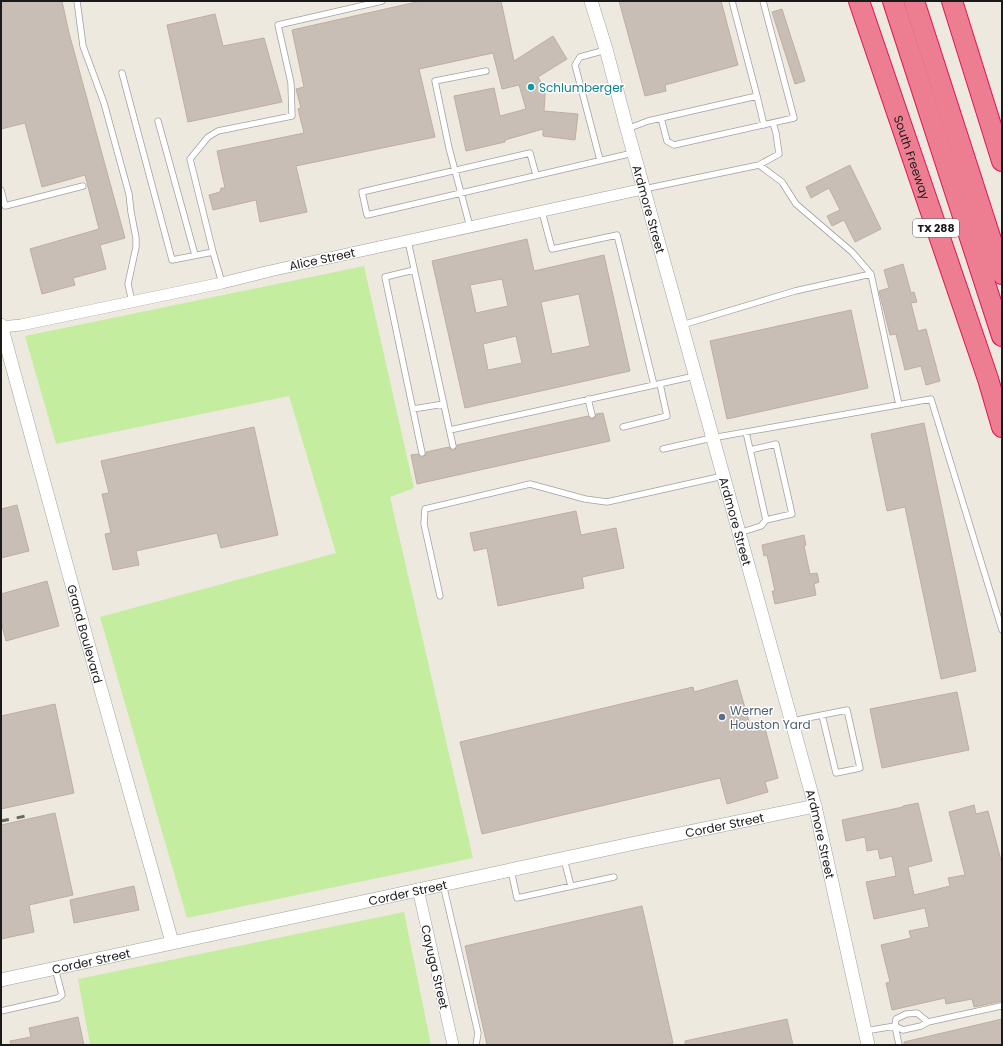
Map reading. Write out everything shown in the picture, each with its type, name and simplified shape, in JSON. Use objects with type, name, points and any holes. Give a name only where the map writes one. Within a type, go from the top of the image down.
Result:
[{"type":"highway","points":[[854,1],[868,30]]},
{"type":"highway","name":"South Freeway","points":[[859,1],[985,372],[1002,427]]},
{"type":"highway","points":[[893,1],[1002,336]]},
{"type":"highway","points":[[914,1],[1002,274]]},
{"type":"highway","points":[[952,1],[1002,162]]},
{"type":"street","name":"Ardmore Street","points":[[591,1],[606,49],[633,153],[815,806],[868,1045]]},
{"type":"street","name":"Alice Street","points":[[1,326],[21,326],[222,283],[270,270],[644,189]]},
{"type":"street","name":"Grand Boulevard","points":[[1,326],[172,942]]},
{"type":"street","name":"Corder Street","points":[[1,980],[511,869],[815,806]]},
{"type":"street","name":"Cayuga Street","points":[[418,889],[453,1045]]},
{"type":"lane","points":[[76,1],[83,46],[104,103],[130,194],[131,212],[136,238],[136,247],[128,284],[132,302]]},
{"type":"lane","points":[[222,283],[190,159],[208,137],[218,131],[292,116],[291,83],[278,25],[382,1]]},
{"type":"lane","points":[[732,1],[764,125]]},
{"type":"lane","points":[[661,118],[667,141],[674,145],[794,118],[763,1]]},
{"type":"lane","points":[[600,160],[575,65],[580,58],[606,49]]},
{"type":"lane","points":[[470,227],[460,193],[435,81],[486,71]]},
{"type":"lane","points":[[122,73],[172,260],[213,252]]},
{"type":"lane","points":[[627,129],[648,121],[756,96]]},
{"type":"lane","points":[[158,120],[195,255]]},
{"type":"lane","points":[[644,189],[759,165],[779,154],[773,123]]},
{"type":"lane","points":[[536,175],[530,153],[362,192],[367,215],[633,153]]},
{"type":"lane","points":[[759,165],[782,182],[796,204],[852,252],[871,274],[899,405]]},
{"type":"lane","points":[[1,190],[5,206],[83,186]]},
{"type":"lane","points":[[542,212],[552,249],[617,235],[657,384],[668,416],[623,426]]},
{"type":"lane","points":[[408,241],[453,446]]},
{"type":"lane","points":[[414,270],[385,277],[422,453]]},
{"type":"lane","points":[[681,325],[796,291],[871,274]]},
{"type":"lane","points":[[450,430],[695,376]]},
{"type":"lane","points":[[588,399],[592,415]]},
{"type":"lane","points":[[663,449],[712,438],[930,399],[1002,630]]},
{"type":"lane","points":[[413,409],[444,404]]},
{"type":"lane","points":[[746,432],[766,520]]},
{"type":"lane","points":[[739,533],[761,526],[766,520],[792,514],[776,444],[750,450]]},
{"type":"lane","points":[[440,596],[424,524],[425,509],[530,484],[585,499],[607,502],[723,476]]},
{"type":"lane","points":[[792,721],[822,715],[847,710],[860,768],[836,773],[822,715]]},
{"type":"lane","points":[[564,858],[570,886]]},
{"type":"lane","points":[[511,869],[517,898],[614,877]]},
{"type":"lane","points":[[443,884],[478,1033],[476,1045]]},
{"type":"lane","points":[[1,1011],[58,998],[62,995],[55,968]]},
{"type":"lane","points":[[865,1031],[895,1026],[903,1030],[920,1026],[928,1022],[1001,1006]]},
{"type":"lane","points":[[899,1045],[895,1026],[896,1019],[906,1014],[917,1013],[928,1022]]},
{"type":"green space","points":[[364,266],[414,488],[390,497],[473,858],[187,918],[100,617],[336,553],[289,396],[56,444],[25,336]]},
{"type":"green space","points":[[404,912],[431,1045],[90,1045],[78,979]]},
{"type":"building","points":[[1,1],[62,1],[69,33],[125,238],[100,245],[106,269],[73,278],[75,285],[42,294],[30,249],[99,229],[85,175],[42,187],[25,123],[1,129]]},
{"type":"building","points":[[421,1],[501,1],[514,61],[553,36],[567,59],[538,77],[544,88],[544,111],[578,114],[575,140],[543,136],[543,129],[505,140],[505,142],[466,151],[454,96],[494,88],[500,116],[526,109],[519,85],[502,89],[493,53],[419,69],[435,137],[296,166],[307,212],[260,222],[256,200],[213,210],[209,195],[220,192],[221,188],[225,188],[217,151],[304,133],[298,109],[301,108],[296,89],[304,87],[292,30]]},
{"type":"building","points":[[619,1],[721,1],[738,65],[665,85],[666,91],[645,96]]},
{"type":"building","points":[[782,9],[805,81],[795,84],[772,12]]},
{"type":"building","points":[[215,14],[223,46],[264,38],[282,102],[188,122],[167,25]]},
{"type":"building","points":[[850,165],[881,229],[855,242],[844,220],[832,226],[827,216],[840,210],[829,188],[811,198],[806,187]]},
{"type":"building","points":[[527,239],[534,271],[604,255],[630,371],[465,408],[432,261]],"holes":[[[502,279],[508,306],[476,313],[470,285]],[[579,294],[590,346],[552,354],[541,302]],[[516,336],[522,363],[488,370],[483,344]]]},
{"type":"building","points":[[903,264],[911,293],[914,292],[917,302],[911,303],[918,331],[926,329],[940,381],[926,385],[921,366],[905,370],[896,334],[890,335],[879,291],[889,288],[884,270]]},
{"type":"building","points":[[851,310],[868,388],[727,419],[710,341]]},
{"type":"building","points":[[603,413],[610,441],[417,484],[411,455],[418,454],[420,457],[423,457],[426,455],[426,452],[449,447],[451,450],[454,450],[457,448],[457,445],[588,416],[593,419],[595,418],[596,414]]},
{"type":"building","points":[[924,423],[976,671],[941,679],[905,507],[887,511],[871,434]]},
{"type":"building","points":[[254,427],[278,535],[221,548],[217,533],[136,551],[139,565],[113,570],[105,534],[111,533],[102,494],[109,493],[101,461]]},
{"type":"building","points":[[17,505],[29,551],[1,558],[1,509]]},
{"type":"building","points":[[576,511],[581,535],[616,528],[624,568],[582,577],[584,588],[498,606],[487,548],[474,551],[470,533]]},
{"type":"building","points":[[804,535],[806,545],[804,546],[810,574],[817,573],[819,582],[814,584],[816,595],[775,604],[772,591],[775,591],[767,555],[764,556],[762,545]]},
{"type":"building","points":[[47,581],[59,626],[6,641],[1,622],[1,594]]},
{"type":"building","points":[[737,680],[752,732],[765,728],[778,778],[765,782],[768,792],[727,804],[720,778],[482,834],[460,742],[693,687],[694,692]]},
{"type":"building","points":[[957,692],[969,750],[882,768],[870,709]]},
{"type":"building","points":[[55,704],[74,793],[1,809],[1,716]]},
{"type":"building","points":[[918,803],[932,861],[908,867],[914,895],[950,886],[948,878],[965,875],[949,812],[974,805],[976,814],[988,811],[1002,864],[1002,1001],[974,1007],[972,999],[946,1004],[945,998],[892,1010],[886,983],[890,982],[881,945],[911,938],[909,931],[929,927],[925,908],[874,919],[866,882],[896,876],[892,856],[880,859],[878,849],[867,851],[865,837],[846,841],[842,820]]},
{"type":"building","points":[[55,813],[73,895],[29,905],[34,932],[1,939],[1,825]]},
{"type":"building","points":[[134,886],[139,910],[74,923],[70,900]]},
{"type":"building","points":[[642,906],[673,1043],[666,1045],[487,1045],[465,946]]},
{"type":"building","points":[[78,1017],[84,1045],[11,1045],[10,1041],[31,1037],[29,1028]]},
{"type":"building","points":[[787,1019],[793,1045],[685,1045],[685,1041]]},
{"type":"building","points":[[1002,1019],[1002,1045],[904,1045],[904,1042]]},
{"type":"railway","points":[[1,821],[26,816]]},
{"type":"place","name":"Schlumberger","points":[[531,87]]},
{"type":"place","name":"Werner Houston Yard","points":[[722,717]]}]
